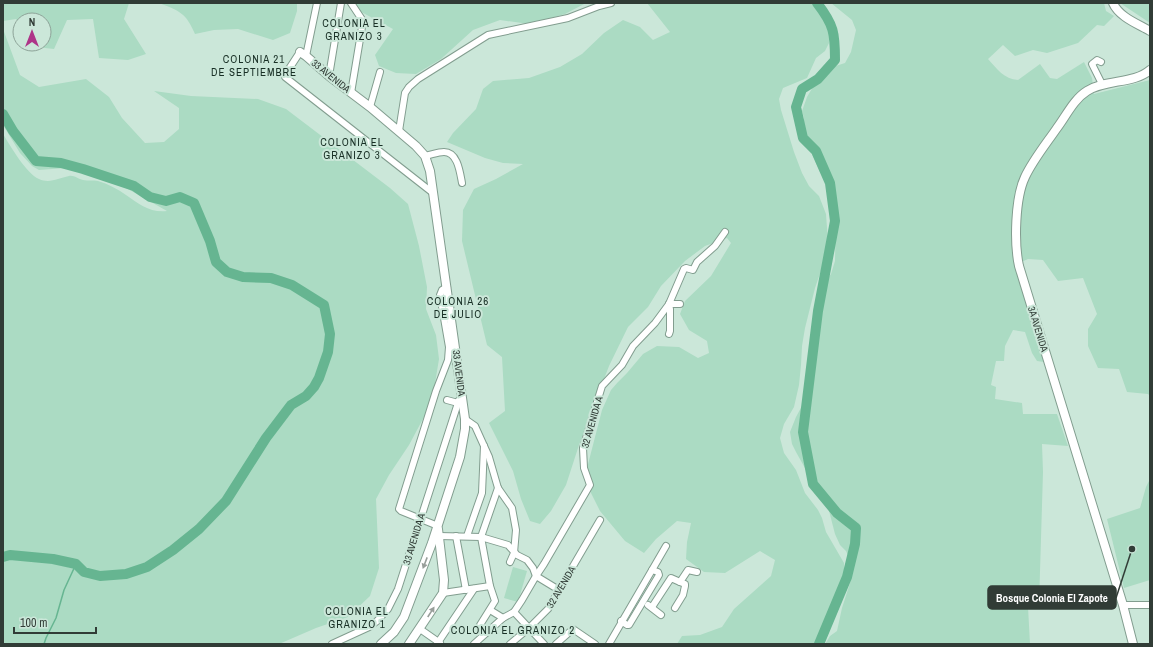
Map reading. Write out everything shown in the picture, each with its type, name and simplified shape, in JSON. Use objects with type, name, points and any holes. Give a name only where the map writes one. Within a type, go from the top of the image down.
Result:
[{"type":"street","points":[[317,3],[303,54],[285,75],[285,77],[432,193]]},
{"type":"street","points":[[329,76],[341,3]]},
{"type":"street","points":[[351,3],[363,21],[352,93]]},
{"type":"street","points":[[399,131],[404,100],[409,87],[418,79],[488,35],[568,18],[611,3]]},
{"type":"street","points":[[1113,3],[1117,10],[1150,31]]},
{"type":"street","name":"33 AVENIDA","points":[[303,54],[399,131],[425,156],[430,171],[465,419],[465,429],[460,457],[438,526],[436,544],[444,580],[443,593]]},
{"type":"street","points":[[1101,62],[1097,60],[1092,64],[1102,84]]},
{"type":"street","name":"3A AVENIDA","points":[[1132,644],[1123,605],[1019,266],[1015,243],[1020,197],[1025,177],[1074,103],[1088,90],[1102,84],[1141,76],[1150,70]]},
{"type":"street","points":[[370,107],[380,72]]},
{"type":"street","points":[[425,156],[444,152],[450,155],[459,165],[462,183]]},
{"type":"street","name":"32 AVENIDA A","points":[[474,644],[503,618],[514,612],[590,486],[584,468],[583,448],[602,386],[622,365],[633,346],[655,323],[669,304],[684,269],[686,268],[692,270],[697,262],[715,246],[725,232]]},
{"type":"street","points":[[694,268],[700,271]]},
{"type":"street","points":[[438,526],[401,512],[399,509],[436,391],[448,360],[449,347],[440,295],[442,290],[447,287]]},
{"type":"street","points":[[669,334],[669,304],[680,304]]},
{"type":"street","name":"33 AVENIDA A","points":[[332,644],[369,627],[388,609],[398,589],[461,395]]},
{"type":"street","points":[[447,400],[458,403]]},
{"type":"street","points":[[465,419],[475,426],[489,457],[498,488],[512,508],[516,530],[514,553],[510,562]]},
{"type":"street","points":[[467,536],[482,493],[484,444]]},
{"type":"street","points":[[486,633],[480,625],[495,601],[490,586],[481,537],[498,488]]},
{"type":"street","name":"32 AVENIDA","points":[[510,644],[548,609],[600,520]]},
{"type":"street","name":"33 AVENIDA","points":[[381,644],[394,632],[404,617],[440,536],[438,526]]},
{"type":"street","points":[[440,536],[481,537],[508,545],[514,553],[527,560],[533,568],[536,576],[559,590]]},
{"type":"street","points":[[456,536],[466,590]]},
{"type":"street","points":[[609,644],[666,546]]},
{"type":"street","points":[[622,621],[629,625],[644,602],[659,575],[658,572],[652,570]]},
{"type":"street","points":[[680,582],[688,570],[697,572]]},
{"type":"street","points":[[652,607],[670,579],[673,578],[685,584],[683,596],[675,608]]},
{"type":"street","points":[[409,644],[443,593],[490,586]]},
{"type":"street","points":[[420,629],[439,643],[474,589]]},
{"type":"street","points":[[644,602],[661,615]]},
{"type":"street","points":[[1123,605],[1150,605]]},
{"type":"street","points":[[490,610],[503,618]]},
{"type":"street","points":[[514,612],[528,629],[544,644]]},
{"type":"street","points":[[556,644],[573,629],[595,644]]},
{"type":"green space","points":[[3,3],[129,3],[124,19],[146,54],[128,60],[99,58],[93,19],[67,20],[54,49],[52,49],[52,12],[12,12],[12,20],[3,21]]},
{"type":"green space","points":[[159,3],[297,3],[297,11],[290,33],[273,40],[238,29],[214,30],[195,34],[189,21],[182,14]]},
{"type":"green space","points":[[352,3],[586,3],[565,14],[529,24],[500,20],[473,30],[441,59],[416,74],[396,73],[379,66],[375,55],[393,29],[352,7]]},
{"type":"green space","points":[[647,3],[815,3],[826,10],[831,17],[829,43],[825,51],[816,58],[807,78],[783,88],[779,99],[794,152],[802,173],[809,186],[819,196],[826,214],[828,242],[825,259],[815,288],[805,328],[799,385],[794,407],[784,424],[780,438],[784,453],[796,470],[805,493],[818,510],[826,532],[844,563],[844,583],[832,621],[820,644],[677,644],[682,636],[700,635],[722,627],[734,609],[771,576],[775,560],[760,551],[725,573],[704,572],[686,559],[687,542],[691,523],[677,521],[656,539],[644,553],[625,541],[600,511],[591,493],[586,472],[602,410],[611,390],[643,354],[657,346],[679,347],[698,358],[709,353],[707,341],[689,330],[680,314],[685,301],[711,276],[731,243],[727,238],[705,246],[685,261],[661,286],[648,307],[628,327],[609,366],[579,445],[566,485],[551,511],[540,524],[530,521],[521,499],[513,471],[489,423],[505,411],[502,357],[487,345],[462,241],[463,210],[474,189],[523,164],[503,163],[485,158],[447,142],[453,133],[476,109],[483,89],[493,81],[529,78],[560,67],[582,54],[604,33],[623,20],[640,27],[653,40],[670,32]]},
{"type":"green space","points":[[831,3],[1104,3],[1106,11],[1114,16],[1104,26],[1097,25],[1078,43],[1047,53],[1033,50],[1015,56],[1003,45],[988,59],[1005,76],[1018,80],[1040,64],[1050,78],[1057,79],[1084,62],[1092,78],[1094,94],[1150,80],[1150,396],[1148,394],[1127,392],[1119,369],[1098,368],[1088,346],[1088,329],[1097,314],[1083,278],[1058,281],[1043,260],[1028,259],[1017,264],[1045,355],[1044,362],[1037,361],[1032,353],[1025,332],[1013,330],[1005,346],[1004,361],[996,361],[991,385],[996,387],[995,399],[1022,403],[1023,414],[1057,414],[1068,446],[1042,444],[1043,472],[1039,605],[1028,607],[1030,644],[825,644],[830,636],[837,631],[852,574],[850,560],[835,534],[827,503],[820,495],[796,452],[792,444],[790,432],[807,392],[818,344],[821,302],[826,281],[831,274],[835,261],[836,206],[832,188],[820,172],[803,134],[804,118],[802,111],[807,97],[823,70],[845,63],[851,52],[856,30],[852,20]]},
{"type":"green space","points":[[1120,3],[1150,3],[1150,23]]},
{"type":"green space","points":[[3,29],[20,75],[39,87],[86,79],[109,97],[122,118],[145,143],[164,142],[179,129],[179,108],[154,91],[191,96],[258,99],[286,109],[390,188],[408,204],[419,246],[427,287],[426,309],[436,335],[439,359],[432,402],[409,445],[389,475],[376,499],[379,568],[370,596],[348,617],[316,628],[279,644],[3,644],[3,134],[24,166],[39,179],[50,181],[71,176],[83,180],[98,181],[116,189],[145,207],[155,211],[167,211],[112,180],[102,176],[65,168],[39,170],[32,166],[20,153],[3,125]]},
{"type":"green space","points":[[1150,479],[1150,580],[1124,588],[1107,519],[1140,508]]},
{"type":"green space","points":[[513,567],[527,571],[518,602],[504,598]]},
{"type":"waterway","points":[[817,3],[827,17],[834,36],[835,60],[818,79],[802,89],[796,107],[803,138],[816,151],[830,183],[835,221],[818,311],[803,432],[813,484],[837,513],[856,528],[855,544],[847,577],[819,644]]},
{"type":"waterway","points":[[3,114],[13,131],[36,161],[61,163],[83,169],[134,186],[150,197],[166,201],[180,197],[194,203],[210,241],[216,262],[227,272],[243,277],[271,278],[292,285],[324,305],[330,334],[328,352],[319,378],[314,387],[306,396],[291,405],[266,438],[226,501],[199,529],[173,550],[147,567],[126,574],[100,576],[84,572],[76,564],[53,559],[10,555],[3,557]]},
{"type":"waterway","points":[[44,644],[56,618],[64,590],[76,564]]},
{"type":"place","name":"Bosque Colonia El Zapote","points":[[1132,549]]},
{"type":"district","name":"COLONIA EL GRANIZO 3","points":[[354,29]]},
{"type":"district","name":"COLONIA 21 DE SEPTIEMBRE","points":[[254,65]]},
{"type":"district","name":"COLONIA EL GRANIZO 3","points":[[352,148]]},
{"type":"district","name":"COLONIA 26 DE JULIO","points":[[458,307]]},
{"type":"district","name":"COLONIA EL GRANIZO 1","points":[[357,617]]},
{"type":"district","name":"COLONIA EL GRANIZO 2","points":[[513,630]]}]
